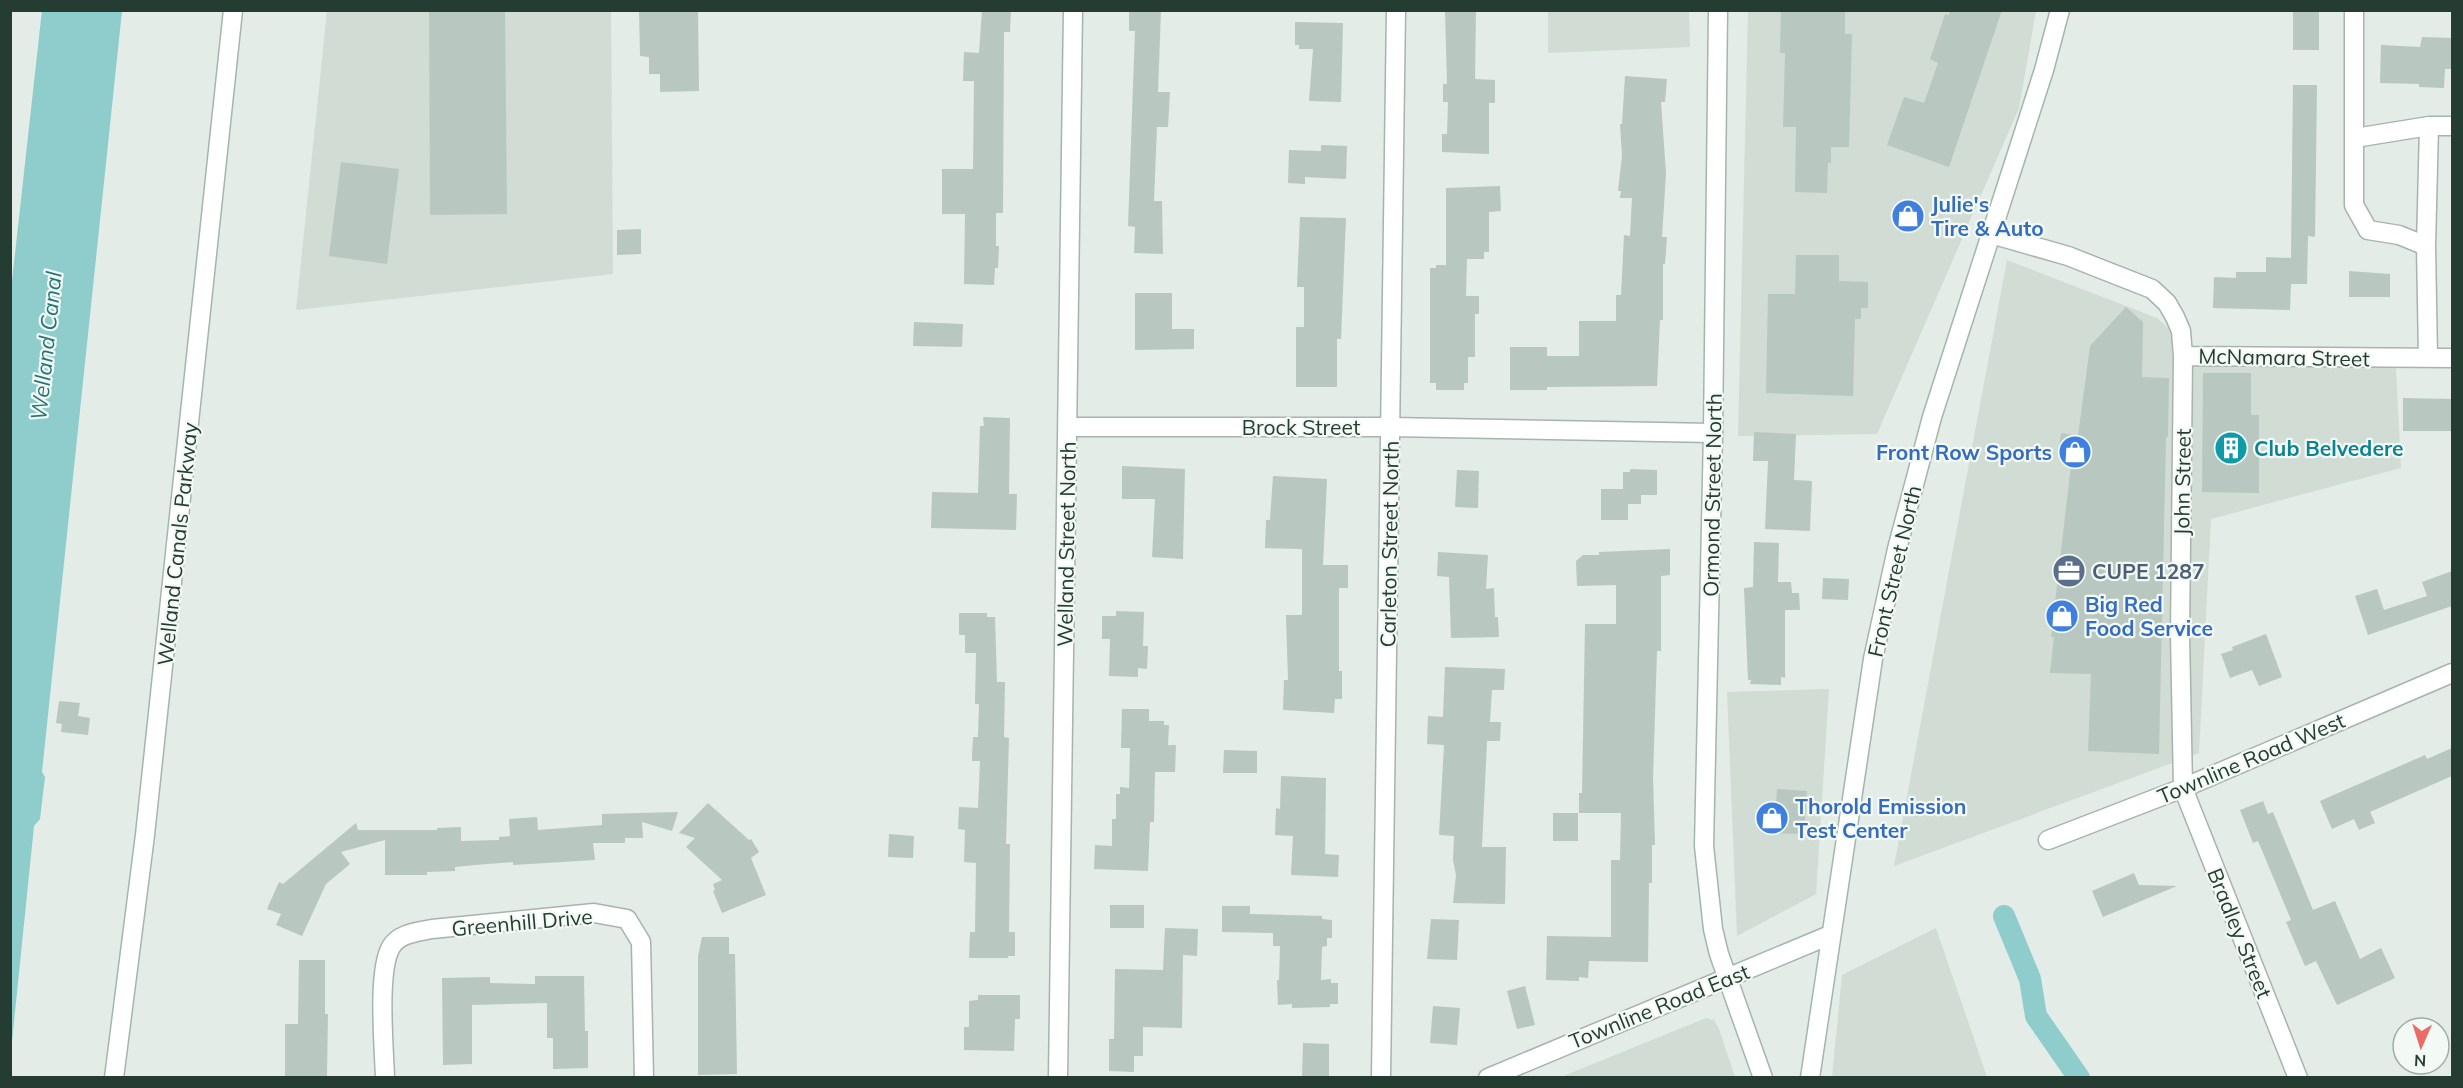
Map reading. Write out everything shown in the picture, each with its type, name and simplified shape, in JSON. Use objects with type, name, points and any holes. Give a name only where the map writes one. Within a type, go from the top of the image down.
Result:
[{"type":"street","name":"Welland Canals Parkway","points":[[114,1077],[145,835],[233,10]]},
{"type":"street","name":"Welland Street North","points":[[1058,1077],[1073,10]]},
{"type":"street","name":"Carleton Street North","points":[[1381,1077],[1396,10]]},
{"type":"street","name":"Ormond Street North","points":[[1718,10],[1713,433],[1704,846],[1713,929],[1727,978],[1763,1077]]},
{"type":"street","name":"Front Street North","points":[[1810,1077],[1873,659],[1884,604],[1932,417],[2044,70],[2060,10]]},
{"type":"street","points":[[2354,12],[2354,205],[2368,230],[2399,235],[2426,246]]},
{"type":"street","points":[[2355,138],[2428,126],[2452,126]]},
{"type":"street","points":[[2428,126],[2426,246],[2428,358]]},
{"type":"street","name":"McNamara Street","points":[[1991,234],[2068,256],[2152,288],[2167,303],[2175,317],[2181,331],[2183,356],[2452,358]]},
{"type":"street","name":"John Street","points":[[2183,356],[2180,634],[2183,788]]},
{"type":"street","name":"Brock Street","points":[[1068,427],[1390,427],[1713,433]]},
{"type":"street","name":"Townline Road West","points":[[2048,840],[2183,788],[2452,673]]},
{"type":"street","name":"Bradley Street","points":[[2183,788],[2298,1077]]},
{"type":"street","name":"Greenhill Drive","points":[[385,1077],[385,964],[392,945],[408,933],[432,929],[594,913],[627,919],[641,942],[644,1077]]},
{"type":"street","name":"Townline Road East","points":[[1488,1077],[1830,935]]},
{"type":"shaded area","points":[[327,11],[611,11],[613,274],[296,310]]},
{"type":"shaded area","points":[[1548,11],[1689,11],[1690,47],[1548,53]]},
{"type":"shaded area","points":[[1748,11],[2036,11],[2019,108],[1877,434],[1738,436]]},
{"type":"shaded area","points":[[2007,260],[2157,318],[2205,362],[2396,368],[2401,468],[2211,519],[2199,753],[1894,866]]},
{"type":"shaded area","points":[[1829,689],[1816,894],[1737,936],[1727,692]]},
{"type":"shaded area","points":[[1936,928],[1987,1077],[1832,1077],[1842,975]]},
{"type":"shaded area","points":[[1706,1018],[1714,1020],[1719,1029],[1735,1077],[1561,1077]]},
{"type":"water","name":"Welland Canal","points":[[42,10],[122,11],[42,772],[45,777],[40,819],[34,826],[11,1051],[10,299]]},
{"type":"building","points":[[429,10],[505,10],[507,214],[430,215]]},
{"type":"building","points":[[639,10],[698,10],[699,91],[660,92],[660,74],[649,74],[649,57],[640,56]]},
{"type":"building","points":[[982,10],[1011,10],[1010,32],[1004,32],[1003,213],[996,213],[996,246],[999,246],[998,268],[995,268],[994,285],[964,284],[965,214],[942,214],[942,169],[973,169],[974,81],[963,81],[964,52],[979,53]]},
{"type":"building","points":[[1129,10],[1161,10],[1158,92],[1170,92],[1168,127],[1157,127],[1154,201],[1162,201],[1163,254],[1134,253],[1135,227],[1128,226],[1135,31],[1129,31]]},
{"type":"building","points":[[1445,10],[1476,10],[1475,79],[1495,80],[1495,103],[1489,103],[1489,154],[1442,152],[1442,134],[1447,134],[1448,102],[1443,102],[1443,84],[1447,84]]},
{"type":"building","points":[[1781,10],[1845,10],[1845,34],[1852,34],[1849,147],[1831,147],[1827,193],[1795,192],[1796,127],[1783,127],[1785,53],[1780,53]]},
{"type":"building","points":[[1950,10],[2002,10],[1949,167],[1887,145],[1904,97],[1924,103],[1938,63],[1930,59],[1945,14],[1949,15]]},
{"type":"building","points":[[2293,10],[2319,10],[2319,50],[2293,50]]},
{"type":"building","points":[[1295,22],[1343,23],[1341,102],[1309,101],[1313,49],[1299,49],[1299,45],[1295,45]]},
{"type":"building","points":[[2422,37],[2452,38],[2452,69],[2445,69],[2444,88],[2419,87],[2419,84],[2380,83],[2381,45],[2420,47]]},
{"type":"building","points":[[1625,76],[1667,79],[1665,102],[1661,102],[1666,173],[1662,237],[1667,237],[1665,264],[1663,264],[1663,320],[1660,320],[1657,386],[1547,387],[1547,390],[1510,390],[1510,347],[1547,347],[1547,356],[1579,356],[1579,321],[1616,321],[1616,295],[1621,295],[1624,235],[1630,236],[1632,198],[1620,198],[1621,191],[1618,191],[1622,156],[1620,124],[1622,124]]},
{"type":"building","points":[[2293,85],[2317,85],[2315,237],[2308,236],[2307,284],[2291,284],[2290,310],[2213,308],[2214,277],[2236,278],[2236,272],[2266,272],[2266,257],[2291,258]]},
{"type":"building","points":[[1321,145],[1347,146],[1346,179],[1305,177],[1305,184],[1288,183],[1289,150],[1321,151]]},
{"type":"building","points":[[341,162],[399,169],[387,264],[329,256]]},
{"type":"building","points":[[1500,186],[1501,211],[1489,212],[1489,252],[1484,252],[1484,259],[1467,259],[1466,296],[1479,296],[1479,314],[1475,314],[1475,357],[1468,357],[1468,383],[1464,383],[1464,390],[1436,390],[1436,383],[1430,383],[1430,268],[1436,268],[1436,265],[1446,265],[1446,188]]},
{"type":"building","points":[[1300,217],[1346,218],[1341,339],[1337,339],[1337,387],[1296,387],[1296,327],[1304,327],[1304,287],[1297,287]]},
{"type":"building","points":[[641,229],[641,254],[617,255],[617,230]]},
{"type":"building","points":[[1796,255],[1839,255],[1839,281],[1868,282],[1868,308],[1861,308],[1861,319],[1855,319],[1853,396],[1766,393],[1768,294],[1795,294]]},
{"type":"building","points":[[2349,271],[2390,274],[2390,297],[2349,297]]},
{"type":"building","points":[[1135,293],[1172,293],[1172,329],[1194,329],[1194,349],[1135,350]]},
{"type":"building","points":[[2126,307],[2143,322],[2142,377],[2169,378],[2159,754],[2088,751],[2091,674],[2050,673],[2054,637],[2051,637],[2072,457],[2058,455],[2061,433],[2078,436],[2090,346]]},
{"type":"building","points":[[914,322],[963,324],[962,347],[913,346]]},
{"type":"building","name":"Club Belvedere","points":[[2203,373],[2251,373],[2251,415],[2259,415],[2259,493],[2202,492]]},
{"type":"building","points":[[2403,398],[2452,399],[2452,431],[2403,431]]},
{"type":"building","points":[[983,417],[1010,418],[1009,494],[1017,494],[1016,530],[931,528],[932,492],[978,493],[980,426],[984,426]]},
{"type":"building","points":[[1754,432],[1796,434],[1794,480],[1812,481],[1810,531],[1765,529],[1768,461],[1753,461]]},
{"type":"building","points":[[1122,466],[1185,469],[1183,559],[1152,557],[1155,499],[1122,499]]},
{"type":"building","points":[[1630,469],[1657,470],[1657,495],[1641,495],[1641,504],[1628,504],[1628,520],[1601,520],[1601,489],[1623,489],[1623,472],[1630,472]]},
{"type":"building","points":[[1457,470],[1479,471],[1478,508],[1455,507]]},
{"type":"building","points":[[1273,476],[1327,479],[1323,565],[1348,565],[1348,588],[1339,588],[1339,671],[1342,671],[1342,699],[1335,699],[1334,713],[1283,710],[1284,680],[1288,680],[1286,615],[1302,615],[1302,549],[1265,548],[1266,520],[1270,520]]},
{"type":"building","points":[[1754,542],[1779,543],[1778,582],[1791,582],[1792,593],[1799,593],[1800,610],[1785,610],[1785,678],[1781,677],[1781,685],[1750,684],[1751,680],[1748,680],[1744,588],[1753,587]]},
{"type":"building","points":[[1670,549],[1670,575],[1661,576],[1661,651],[1657,651],[1653,778],[1655,845],[1652,845],[1652,883],[1649,883],[1648,962],[1589,961],[1588,978],[1579,977],[1579,981],[1546,980],[1547,936],[1611,937],[1611,860],[1620,860],[1621,813],[1579,813],[1579,793],[1582,793],[1585,624],[1616,624],[1616,585],[1577,586],[1576,561],[1583,555],[1599,555],[1599,552]]},
{"type":"building","points":[[1438,552],[1488,555],[1486,589],[1494,588],[1495,617],[1498,617],[1499,637],[1451,638],[1449,577],[1437,576]]},
{"type":"building","points":[[2452,571],[2452,606],[2368,635],[2355,596],[2377,589],[2384,610],[2427,596],[2422,582]]},
{"type":"building","points":[[1823,578],[1849,579],[1848,600],[1822,599]]},
{"type":"building","points":[[1116,611],[1144,612],[1143,646],[1148,646],[1147,669],[1138,668],[1138,677],[1109,676],[1110,639],[1102,639],[1102,616],[1116,616]]},
{"type":"building","points":[[959,613],[987,613],[987,617],[995,617],[997,682],[1005,682],[1004,737],[1009,738],[1006,844],[1010,844],[1009,932],[1015,932],[1015,956],[1008,956],[1008,958],[969,958],[970,932],[975,932],[976,863],[964,862],[965,830],[958,829],[959,807],[978,808],[980,761],[972,761],[972,757],[973,737],[978,737],[979,704],[975,704],[976,653],[965,653],[965,635],[959,635]]},
{"type":"building","points":[[2266,634],[2282,677],[2259,686],[2252,670],[2230,678],[2221,654],[2233,650],[2232,647]]},
{"type":"building","points":[[1445,667],[1505,669],[1504,690],[1492,690],[1490,722],[1501,722],[1500,741],[1487,741],[1482,847],[1506,847],[1505,904],[1453,903],[1456,875],[1453,860],[1454,836],[1439,835],[1444,745],[1427,744],[1428,716],[1443,717]]},
{"type":"building","points":[[59,701],[80,703],[78,716],[90,718],[88,735],[61,732],[62,724],[56,723]]},
{"type":"building","points":[[1122,709],[1149,709],[1149,721],[1164,721],[1164,725],[1169,725],[1168,745],[1176,745],[1175,772],[1155,772],[1154,822],[1150,822],[1148,871],[1094,869],[1095,845],[1112,846],[1112,819],[1116,819],[1116,794],[1120,794],[1120,787],[1129,788],[1130,748],[1121,748]]},
{"type":"building","points":[[2452,748],[2452,776],[2370,812],[2375,823],[2359,830],[2354,819],[2332,829],[2320,801],[2425,755],[2427,759]]},
{"type":"building","points":[[1224,750],[1257,751],[1257,773],[1223,773]]},
{"type":"building","points":[[1281,776],[1326,778],[1325,854],[1339,855],[1338,877],[1291,875],[1293,836],[1275,835],[1276,808],[1280,809]]},
{"type":"building","points":[[1777,789],[1807,791],[1804,834],[1774,833]]},
{"type":"building","points":[[2263,801],[2268,814],[2273,812],[2313,910],[2335,901],[2360,959],[2381,948],[2395,978],[2337,1005],[2316,961],[2305,966],[2286,922],[2291,920],[2258,841],[2253,843],[2240,810]]},
{"type":"building","points":[[708,803],[749,840],[751,839],[759,852],[751,858],[766,895],[722,913],[713,891],[715,890],[713,884],[722,880],[686,847],[695,838],[679,833]]},
{"type":"building","points":[[678,812],[672,831],[642,822],[643,838],[625,838],[625,843],[593,843],[595,860],[513,865],[513,862],[455,867],[455,871],[427,872],[427,875],[385,875],[385,840],[341,852],[350,864],[326,884],[302,936],[276,925],[281,914],[267,909],[279,882],[283,884],[356,823],[358,830],[437,830],[437,828],[461,827],[461,841],[499,840],[499,837],[510,836],[509,819],[537,817],[538,830],[602,825],[602,814]]},
{"type":"building","points":[[1553,813],[1578,813],[1578,841],[1553,841]]},
{"type":"building","points":[[889,834],[914,836],[913,858],[888,857]]},
{"type":"building","points":[[2134,873],[2139,885],[2177,886],[2103,917],[2092,891]]},
{"type":"building","points":[[1110,905],[1144,905],[1144,928],[1110,928]]},
{"type":"building","points":[[1222,906],[1250,906],[1250,914],[1322,916],[1322,919],[1332,920],[1332,938],[1327,938],[1327,946],[1322,947],[1321,980],[1331,979],[1331,983],[1338,983],[1338,1004],[1330,1004],[1330,1007],[1292,1008],[1292,1004],[1278,1005],[1277,980],[1279,980],[1280,946],[1273,946],[1273,933],[1222,932]]},
{"type":"building","points":[[1431,919],[1459,920],[1457,960],[1427,959]]},
{"type":"building","points":[[1165,928],[1198,929],[1197,956],[1183,955],[1182,1028],[1143,1027],[1143,1056],[1134,1056],[1134,1072],[1109,1071],[1109,1039],[1114,1039],[1115,969],[1163,970]]},
{"type":"building","points":[[702,937],[729,937],[729,954],[735,954],[737,1074],[698,1075],[698,956]]},
{"type":"building","points":[[299,960],[325,960],[325,1014],[328,1014],[327,1077],[285,1077],[285,1024],[298,1024]]},
{"type":"building","points":[[535,976],[584,976],[588,1068],[553,1069],[553,1038],[547,1038],[547,1003],[472,1005],[472,1064],[443,1065],[442,978],[490,977],[490,983],[535,984]]},
{"type":"building","points":[[1525,986],[1535,1025],[1517,1029],[1507,991]]},
{"type":"building","points":[[978,995],[1020,995],[1020,1019],[1015,1019],[1014,1051],[964,1050],[964,1027],[969,1027],[969,1001],[978,1000]]},
{"type":"building","points":[[1433,1006],[1460,1008],[1457,1045],[1430,1043]]},
{"type":"building","points":[[1303,1043],[1329,1044],[1329,1077],[1302,1077]]},
{"type":"waterway","points":[[2004,916],[2030,979],[2036,1016],[2079,1078]]},
{"type":"place","name":"Julie's Tire & Auto","points":[[1908,216]]},
{"type":"place","name":"Club Belvedere","points":[[2231,448]]},
{"type":"place","name":"Front Row Sports","points":[[2075,452]]},
{"type":"place","name":"CUPE 1287","points":[[2069,571]]},
{"type":"place","name":"Big Red Food Service","points":[[2062,616]]},
{"type":"place","name":"Thorold Emission Test Center","points":[[1772,818]]}]
